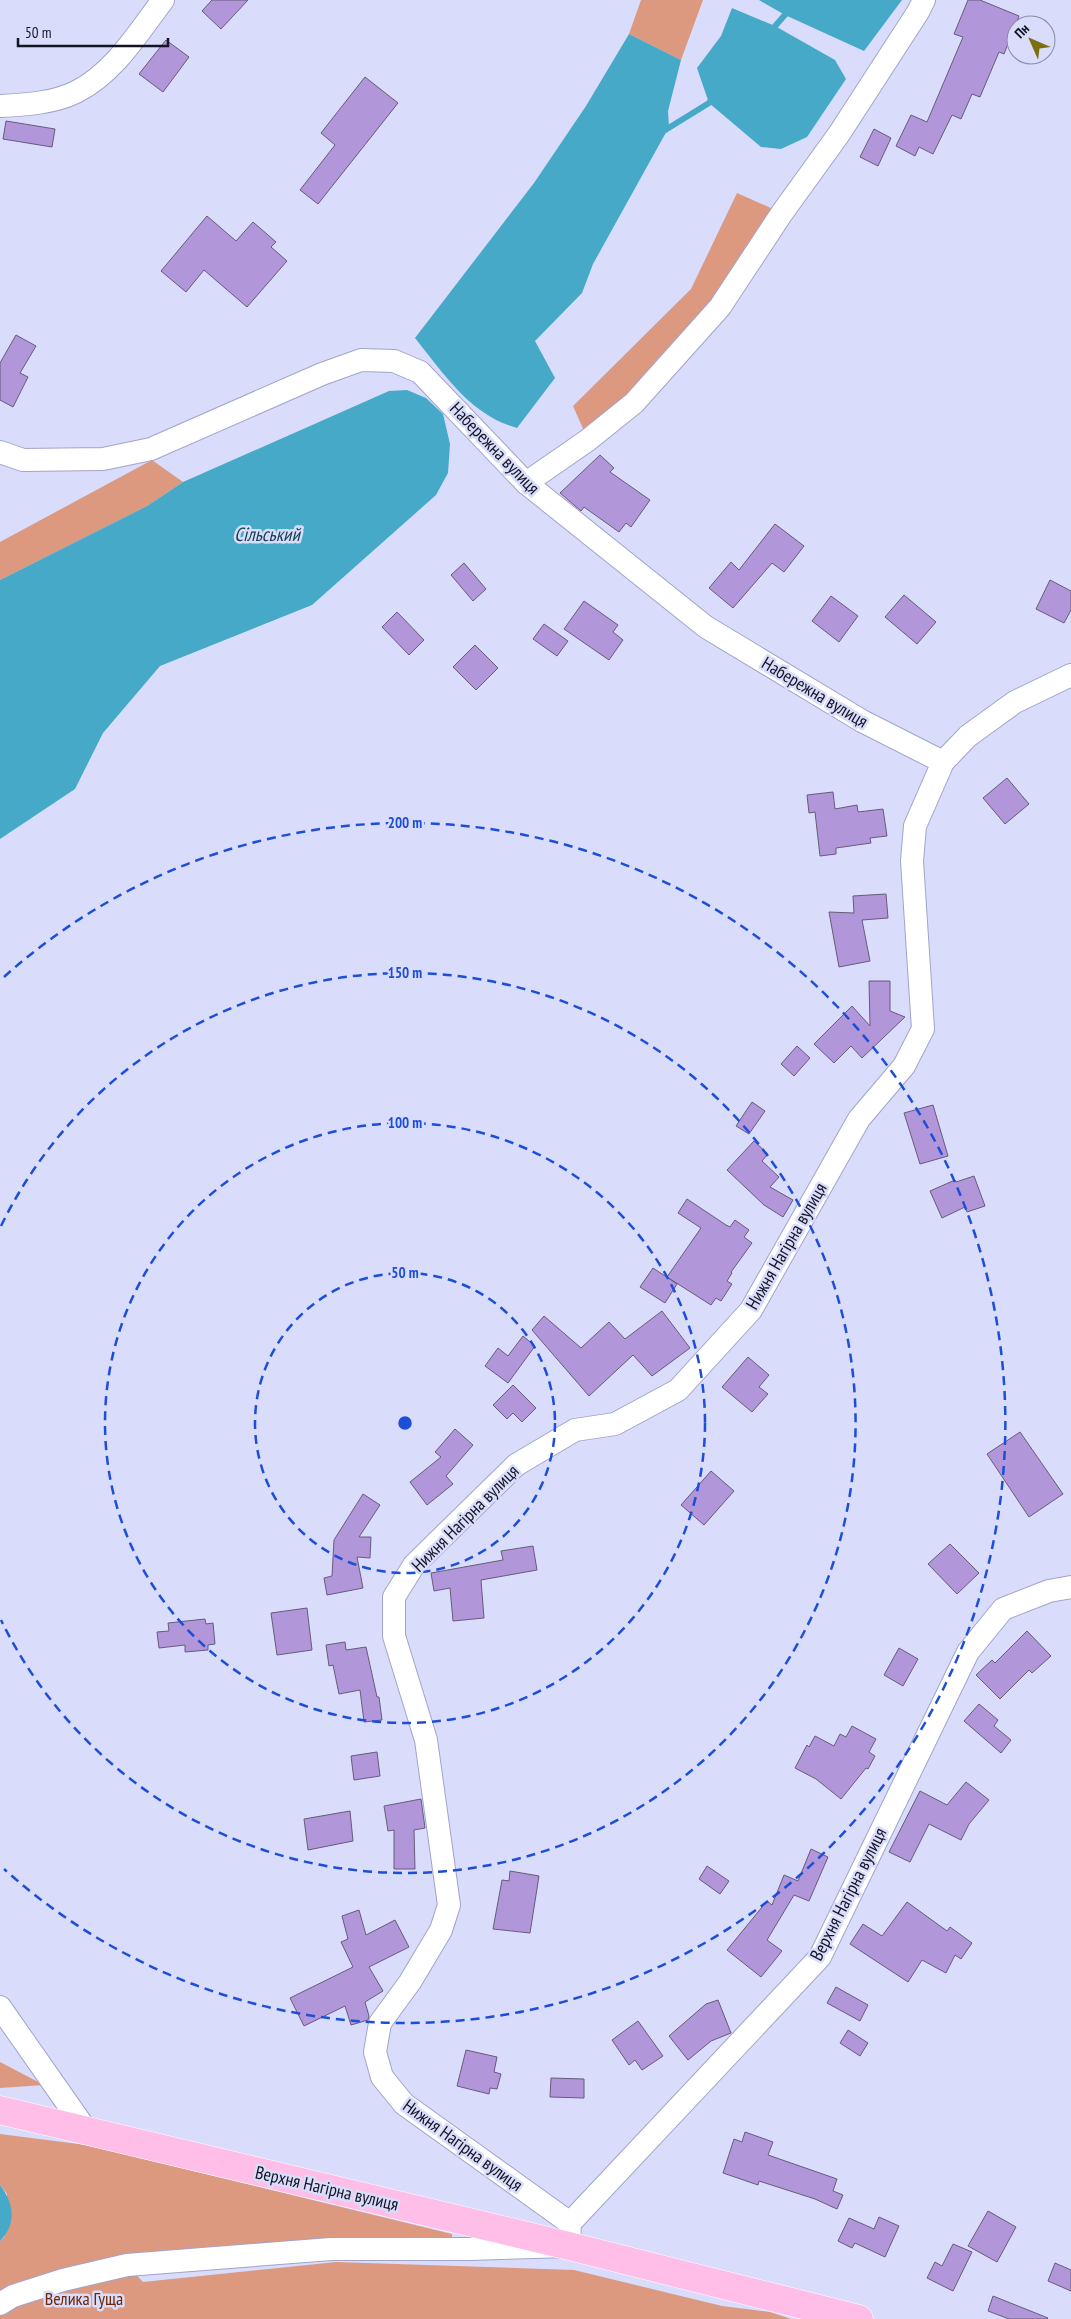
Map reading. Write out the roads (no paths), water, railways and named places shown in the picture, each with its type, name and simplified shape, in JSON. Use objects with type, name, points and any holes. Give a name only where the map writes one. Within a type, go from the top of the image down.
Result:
[{"type":"main road","name":"Верхня Нагірна вулиця","points":[[0,2110],[569,2234],[859,2319]]},
{"type":"street","points":[[0,106],[56,99],[76,92],[92,82],[110,67],[162,0]]},
{"type":"street","points":[[526,483],[588,440],[634,403],[720,307],[782,213],[839,134],[924,0]]},
{"type":"street","name":"Набережна вулиця","points":[[0,452],[23,460],[103,460],[151,449],[345,365],[361,360],[394,361],[420,372],[526,483],[706,627],[862,721],[943,762]]},
{"type":"street","name":"Нижня Нагірна вулиця","points":[[569,2234],[404,2104],[382,2077],[375,2052],[380,2023],[410,1982],[437,1937],[450,1906],[426,1740],[394,1636],[394,1597],[414,1565],[516,1465],[575,1430],[615,1424],[678,1390],[751,1310],[859,1118],[904,1066],[923,1029],[912,861],[915,826],[943,762],[968,736],[1016,702],[1071,675]]},
{"type":"street","name":"Верхня Нагірна вулиця","points":[[569,2234],[820,1957],[968,1652],[1004,1609],[1049,1591],[1071,1587]]},
{"type":"street","points":[[0,2007],[86,2130]]},
{"type":"street","points":[[0,2304],[13,2296],[63,2280],[127,2265],[331,2249],[470,2249],[569,2234]]},
{"type":"water","points":[[759,0],[902,0],[864,51],[785,15]]},
{"type":"water","points":[[732,8],[775,26],[835,60],[846,79],[807,137],[781,149],[761,147],[709,103],[697,68],[721,36]]},
{"type":"water","points":[[629,34],[681,60],[668,111],[669,127],[593,264],[582,293],[535,341],[555,378],[517,428],[485,414],[459,392],[415,338],[534,183],[586,106]]},
{"type":"water","name":"Сільський","points":[[407,390],[426,398],[443,414],[450,444],[448,473],[436,495],[312,605],[160,666],[103,733],[75,789],[0,839],[0,580],[147,506],[183,482],[389,391]]},
{"type":"water","points":[[0,2185],[11,2206],[12,2213],[9,2228],[0,2241]]},
{"type":"waterway","points":[[769,33],[798,0]]},
{"type":"waterway","points":[[662,132],[709,103],[713,97]]},
{"type":"park label","name":"Велика Гуща","points":[[84,2298]]}]
